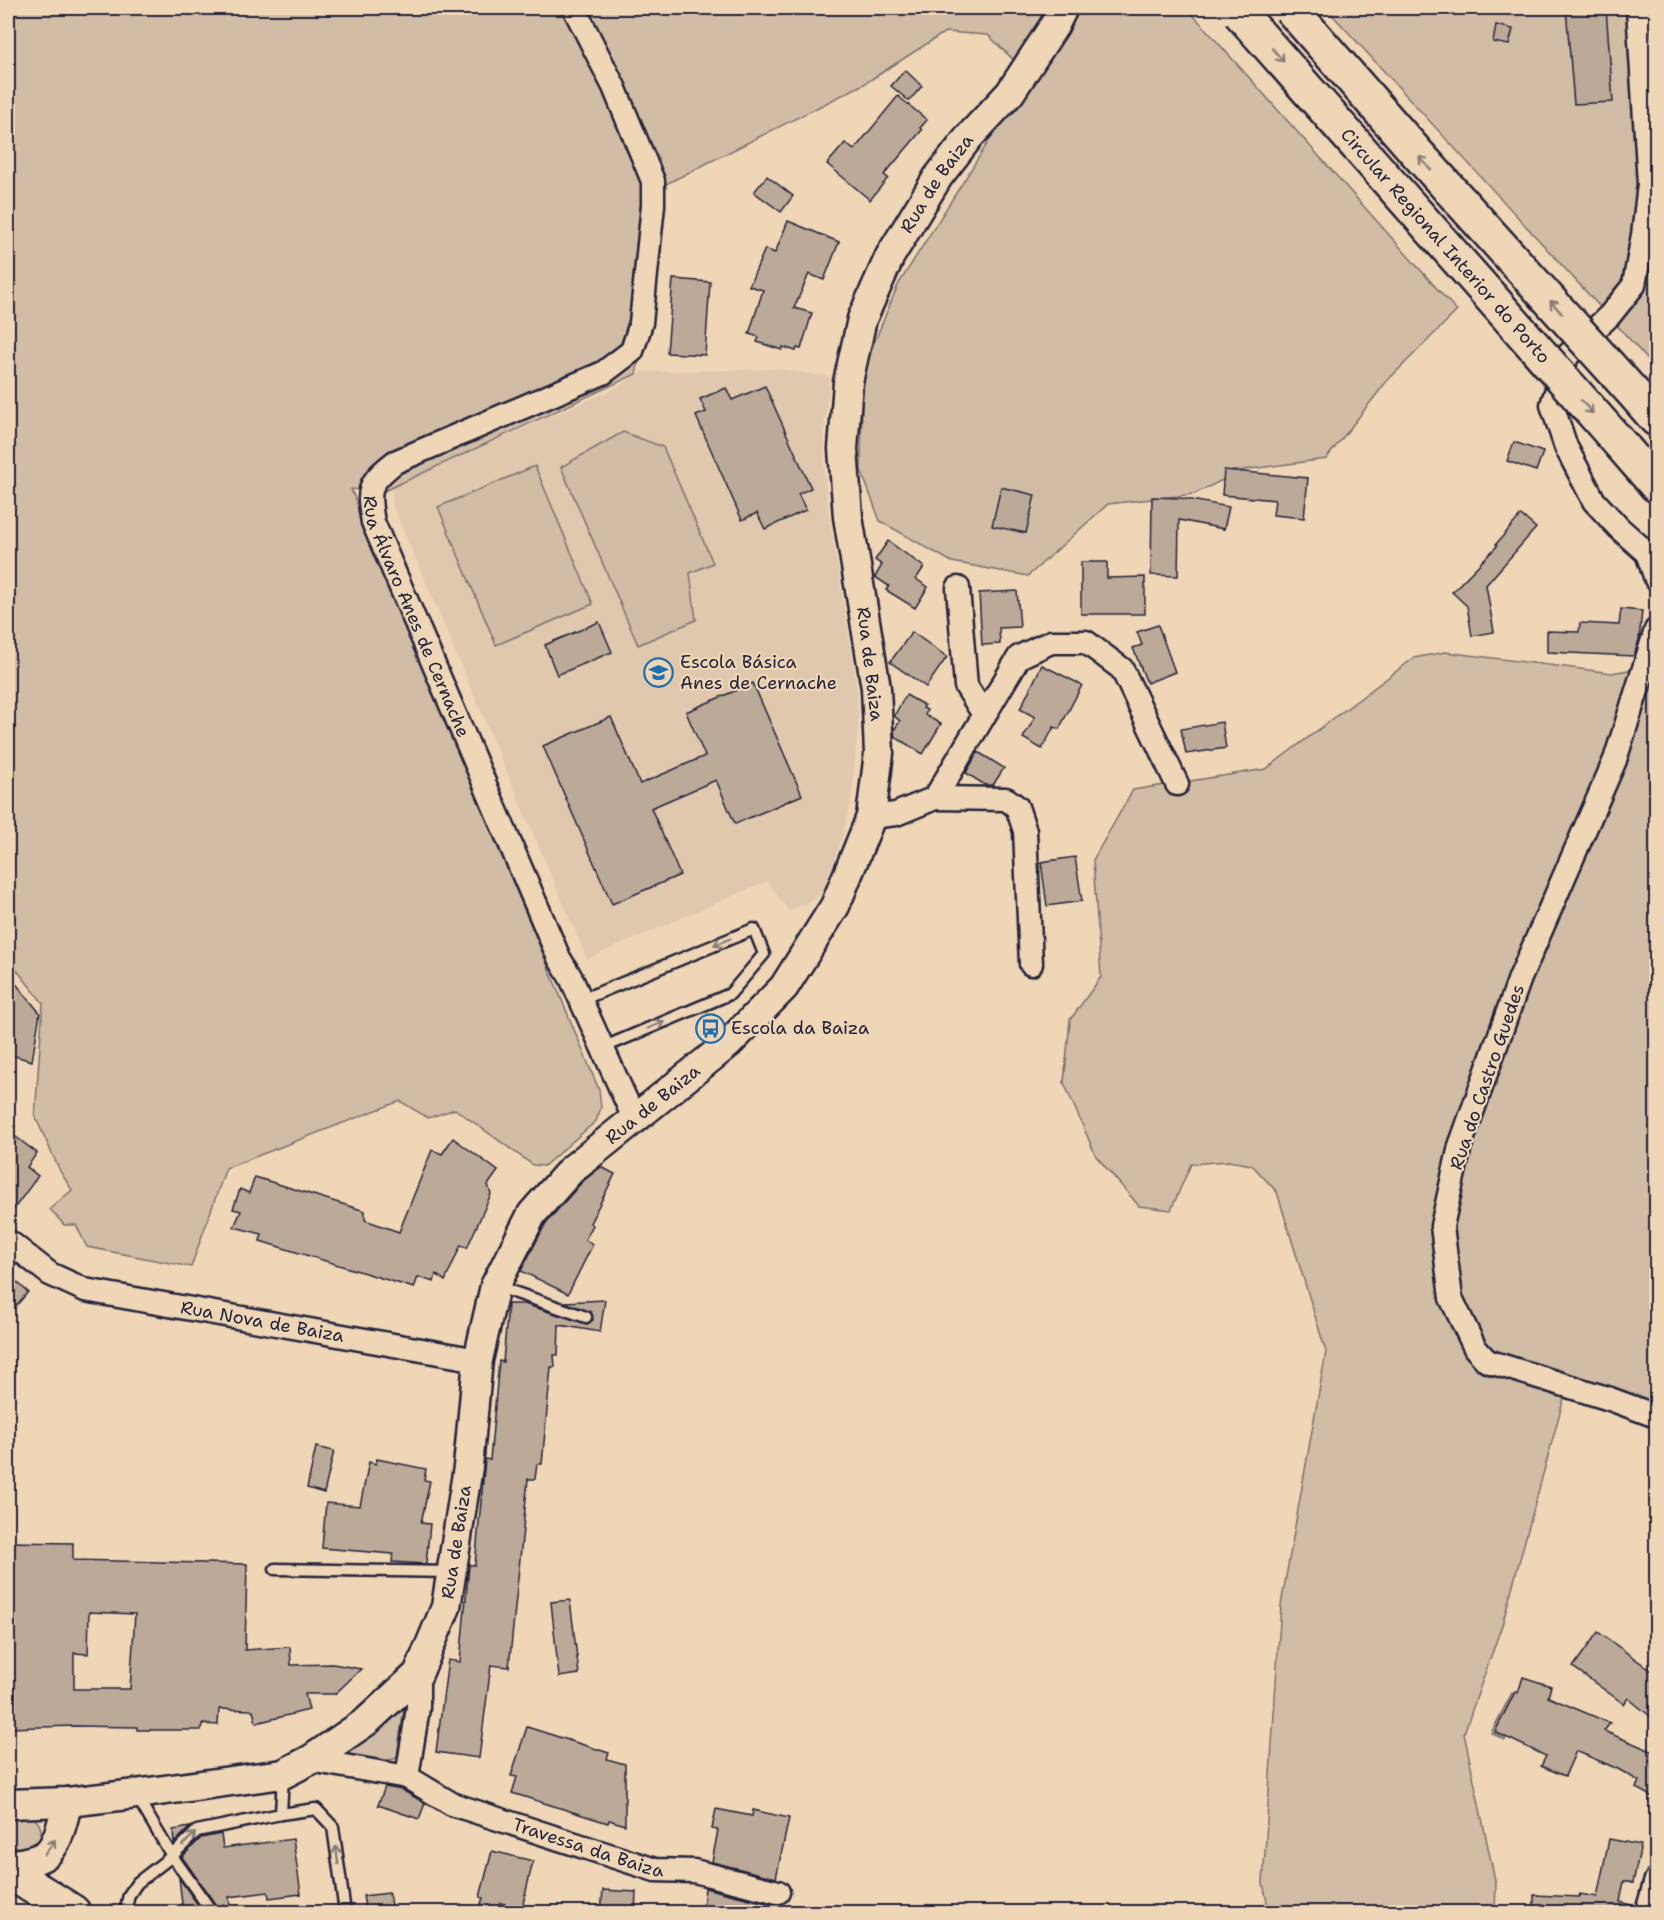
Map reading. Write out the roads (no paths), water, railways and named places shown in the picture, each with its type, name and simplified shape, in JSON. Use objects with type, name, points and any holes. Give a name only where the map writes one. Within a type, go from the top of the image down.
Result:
[{"type":"main road","points":[[1290,8],[1416,152],[1647,408]]},
{"type":"main road","name":"Circular Regional Interior do Porto","points":[[1238,10],[1656,485]]},
{"type":"main road","points":[[8,1871],[73,1912]]},
{"type":"street","name":"Rua Álvaro Anes de Cernache","points":[[574,8],[614,87],[653,181],[653,205],[641,323],[632,351],[603,373],[395,462],[377,477],[369,497],[373,522],[559,958],[571,978],[634,1118]]},
{"type":"street","name":"Rua de Baiza","points":[[10,1806],[68,1802],[284,1774],[310,1760],[367,1720],[418,1674],[446,1607],[468,1467],[478,1360],[495,1286],[532,1214],[571,1170],[729,1043],[784,987],[835,906],[871,818],[879,753],[876,688],[848,517],[843,449],[848,382],[862,319],[890,256],[938,177],[969,136],[1010,93],[1054,26],[1063,8]]},
{"type":"street","points":[[1638,8],[1649,184],[1634,285],[1610,315],[1567,356],[1552,405],[1566,447],[1594,501],[1647,554],[1656,579]]},
{"type":"street","points":[[958,588],[966,686],[984,715]]},
{"type":"street","name":"Rua do Castro Guedes","points":[[1656,630],[1615,760],[1520,978],[1460,1146],[1442,1226],[1451,1298],[1475,1348],[1487,1361],[1610,1398],[1656,1416]]},
{"type":"street","points":[[935,798],[1019,657],[1051,642],[1086,642],[1122,669],[1177,784]]},
{"type":"street","points":[[871,818],[896,814],[935,798],[1006,799],[1017,807],[1025,831],[1031,964]]},
{"type":"street","name":"Rua Nova de Baiza","points":[[8,1241],[50,1274],[85,1290],[478,1360]]},
{"type":"street","points":[[407,1777],[418,1708],[418,1674]]},
{"type":"street","name":"Travessa da Baiza","points":[[310,1760],[407,1777],[452,1804],[656,1870],[694,1871],[778,1892]]},
{"type":"street","points":[[8,1865],[35,1860],[47,1854],[55,1840],[68,1802]]},
{"type":"street","points":[[1647,1912],[1656,1880]]},
{"type":"lane","points":[[581,1000],[754,929],[764,954],[730,994],[602,1048]]},
{"type":"lane","points":[[495,1286],[586,1317]]},
{"type":"lane","points":[[275,1569],[452,1572]]},
{"type":"lane","points":[[281,1814],[284,1774]]},
{"type":"lane","points":[[136,1794],[172,1857],[212,1912]]},
{"type":"lane","points":[[125,1912],[129,1894],[136,1883],[172,1857],[197,1831],[316,1809],[333,1827],[345,1912]]},
{"type":"place","name":"Escola Básica Anes de Cernache","points":[[659,672]]},
{"type":"place","name":"Escola da Baiza","points":[[710,1028]]}]
